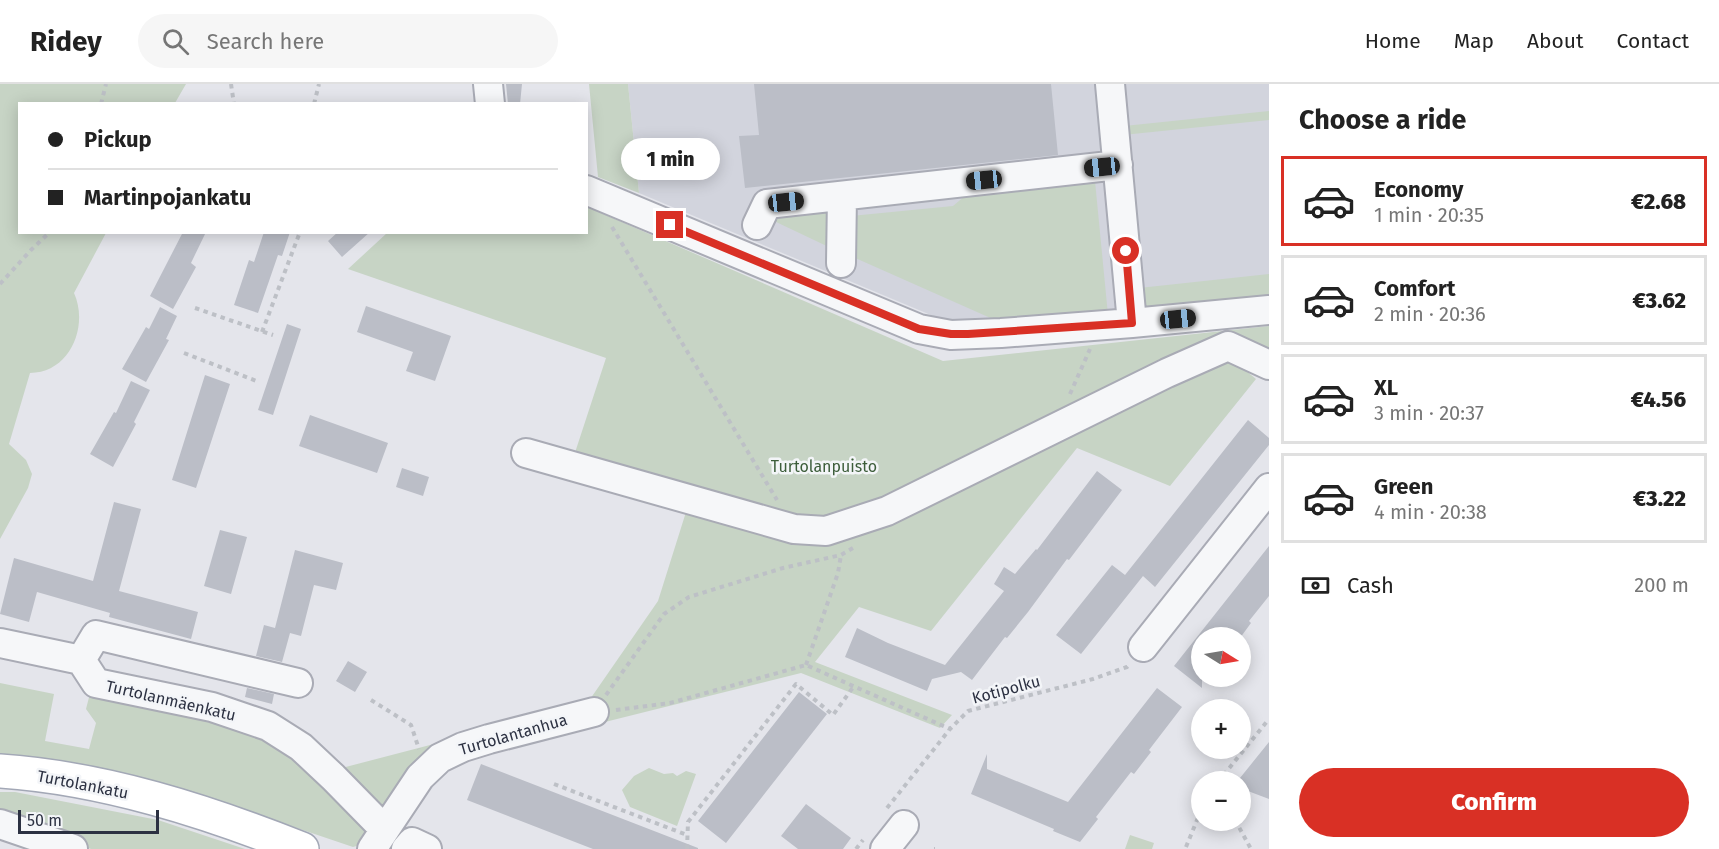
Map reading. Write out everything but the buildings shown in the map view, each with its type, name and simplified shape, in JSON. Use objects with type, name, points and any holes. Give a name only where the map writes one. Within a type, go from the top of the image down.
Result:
[{"type":"main road","name":"Turtolankatu","points":[[0,771],[96,785],[161,800],[248,828],[302,849]]},
{"type":"street","points":[[488,84],[490,102]]},
{"type":"street","points":[[1110,84],[1132,323]]},
{"type":"street","points":[[757,225],[767,204],[1118,165]]},
{"type":"street","points":[[588,191],[919,329],[951,334],[1132,323],[1269,310]]},
{"type":"street","points":[[841,263],[842,196]]},
{"type":"street","points":[[526,453],[794,529],[826,531],[887,511],[1167,373],[1228,346],[1269,365]]},
{"type":"street","points":[[1143,647],[1269,488]]},
{"type":"street","points":[[88,671],[96,635],[298,683]]},
{"type":"street","name":"Turtolanmäenkatu","points":[[0,643],[268,726],[301,747],[333,777],[378,839]]},
{"type":"street","name":"Turtolantanhua","points":[[378,839],[406,796],[440,758],[463,747],[594,712]]},
{"type":"street","points":[[877,840],[893,820]]},
{"type":"street","points":[[0,824],[73,849]]},
{"type":"street","points":[[406,849],[412,842],[427,849]]},
{"type":"path","points":[[102,102],[106,84]]},
{"type":"path","points":[[231,84],[234,102]]},
{"type":"path","points":[[314,102],[319,84]]},
{"type":"path","points":[[611,226],[794,529]]},
{"type":"path","points":[[0,284],[48,234]]},
{"type":"path","points":[[262,332],[299,234]]},
{"type":"path","points":[[195,308],[273,335]]},
{"type":"path","points":[[1055,428],[1091,344]]},
{"type":"path","points":[[184,354],[259,382]]},
{"type":"path","points":[[594,712],[664,614],[689,597],[783,568],[841,555],[861,543]]},
{"type":"path","points":[[806,665],[838,573],[841,555]]},
{"type":"path","name":"Kotipolku","points":[[893,820],[950,729],[968,711],[1093,679],[1127,667],[1143,647]]},
{"type":"path","points":[[594,712],[670,703],[806,665],[950,729]]},
{"type":"path","points":[[687,849],[688,822],[796,684],[833,715],[854,686]]},
{"type":"path","points":[[371,700],[411,725],[428,769]]},
{"type":"path","points":[[1228,771],[1269,719]]},
{"type":"path","points":[[554,784],[687,835]]},
{"type":"path","points":[[1186,847],[1193,831]]},
{"type":"path","points":[[1241,831],[1251,849]]},
{"type":"path","points":[[856,849],[877,840]]},
{"type":"shaded area","points":[[628,84],[1269,84],[1269,293],[1107,315],[950,323],[639,193]]},
{"type":"green space","points":[[0,84],[186,84],[176,102],[18,102],[18,234],[105,234],[74,293],[79,319],[73,345],[56,365],[44,371],[30,373],[9,444],[26,460],[32,474],[28,488],[0,539]]},
{"type":"green space","points":[[589,84],[628,84],[639,193],[598,177]]},
{"type":"green space","points":[[1269,111],[1269,120],[1123,135],[1124,126]]},
{"type":"green space","points":[[1095,181],[1108,315],[995,320],[853,257],[851,216],[953,206],[972,190]]},
{"type":"green space","points":[[828,206],[833,249],[774,221],[772,211]]},
{"type":"green space","name":"Turtolanpuisto","points":[[588,207],[943,361],[1269,326],[1269,357],[1228,356],[1256,379],[1170,486],[1077,448],[931,631],[859,607],[815,662],[952,715],[940,728],[801,673],[601,723],[586,705],[658,601],[686,512],[567,477],[606,358],[348,269],[386,234],[588,234]]},
{"type":"green space","points":[[1269,274],[1269,298],[1144,308],[1139,288]]},
{"type":"green space","points":[[95,674],[265,713],[338,769],[453,739],[360,845],[353,847],[238,808],[0,760],[0,683],[54,694],[45,741],[89,749],[96,723],[86,709]]},
{"type":"green space","points":[[649,768],[677,776],[686,771],[696,774],[677,826],[630,807],[622,790],[634,776]]},
{"type":"green space","points":[[0,792],[15,792],[158,820],[245,849],[91,849],[0,817]]},
{"type":"green space","points":[[1130,835],[1154,843],[1152,849],[1125,849]]},
{"type":"route","points":[[670,225],[919,329],[951,334],[1001,333],[1132,323],[1126,251]]}]
